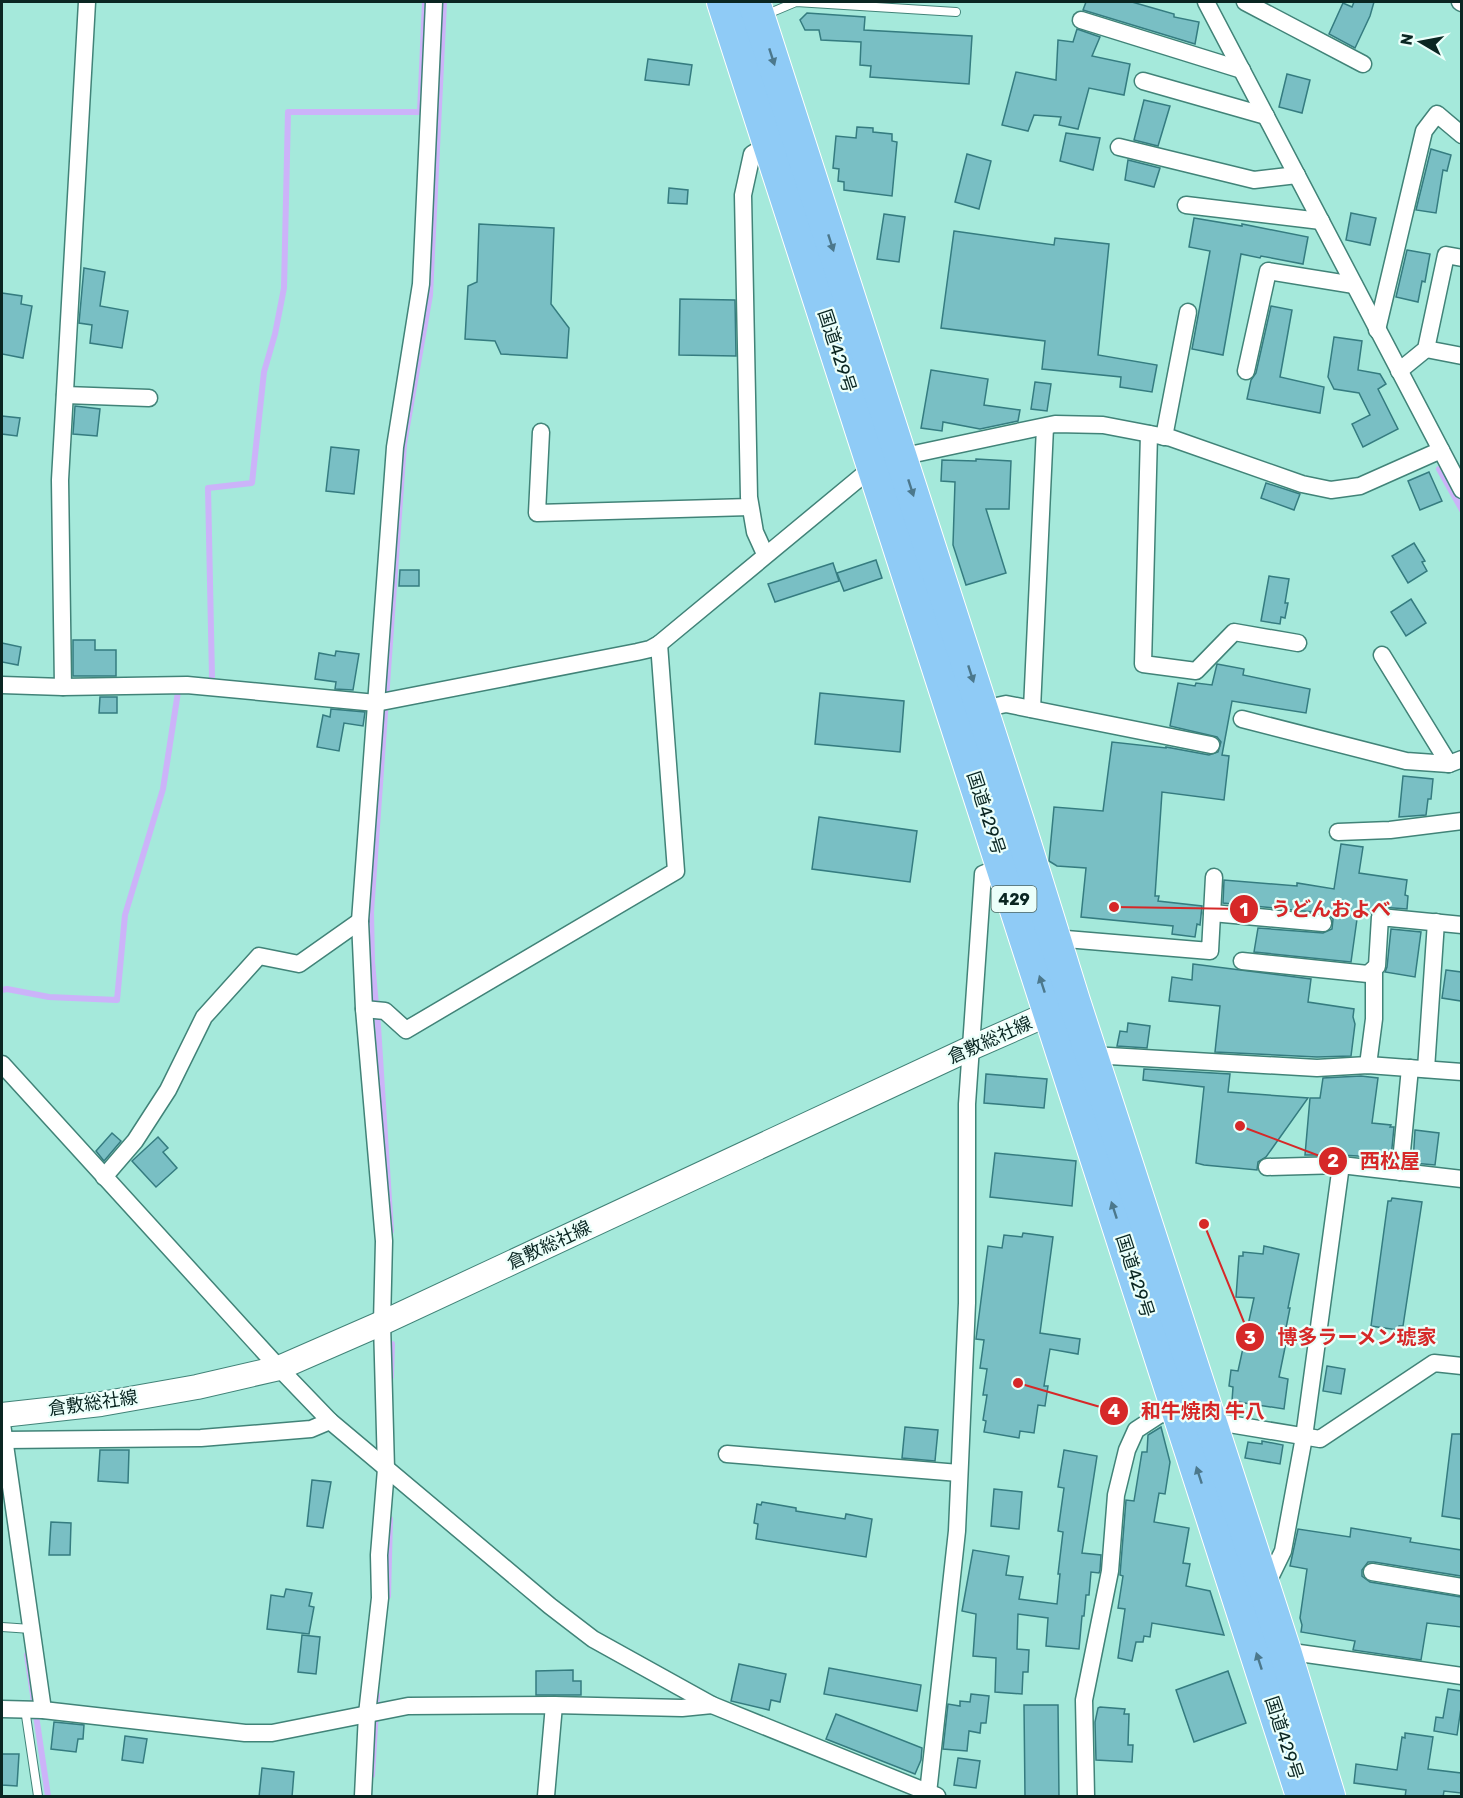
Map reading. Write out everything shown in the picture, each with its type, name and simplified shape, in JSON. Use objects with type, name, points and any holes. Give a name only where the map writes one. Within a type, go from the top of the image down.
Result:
[{"type":"highway","name":"国道429号","points":[[723,2],[770,143],[887,461],[982,709],[1016,861],[1054,938],[1063,1007],[1092,1055],[1265,1588],[1329,1797]]},
{"type":"highway","name":"国道429号","points":[[756,10],[887,461],[1063,1007],[1178,1411],[1302,1797]]},
{"type":"main road","name":"倉敷総社線","points":[[2,1415],[101,1404],[198,1387],[279,1368],[382,1323],[1063,1007]]},
{"type":"street","points":[[63,687],[60,480],[87,2]]},
{"type":"street","points":[[363,1797],[367,1714],[380,1598],[379,1555],[390,1472],[382,1323],[384,1241],[371,1009],[360,921],[383,701],[395,447],[422,284],[434,2]]},
{"type":"street","points":[[1206,2],[1461,490]]},
{"type":"street","points":[[1245,2],[1363,64]]},
{"type":"street","points":[[1081,20],[1242,70]]},
{"type":"street","points":[[1143,81],[1266,116]]},
{"type":"street","points":[[1377,330],[1424,131],[1437,114],[1461,135]]},
{"type":"street","points":[[765,554],[755,532],[748,496],[743,195],[752,154],[770,143]]},
{"type":"street","points":[[1119,147],[1254,180],[1297,175]]},
{"type":"street","points":[[1186,205],[1321,221]]},
{"type":"street","points":[[1399,371],[1426,349],[1446,255],[1461,258]]},
{"type":"street","points":[[1246,371],[1268,271],[1354,285]]},
{"type":"street","points":[[1188,312],[1157,435],[1143,664],[1196,671],[1234,632],[1298,643]]},
{"type":"street","points":[[1426,349],[1461,356]]},
{"type":"street","points":[[65,395],[149,398]]},
{"type":"street","points":[[2,685],[63,687],[187,685],[383,701],[650,649],[659,644],[765,554],[887,461],[1055,424],[1103,425],[1157,435],[1302,484],[1331,490],[1360,486],[1441,450]]},
{"type":"street","points":[[1032,709],[1045,427]]},
{"type":"street","points":[[541,432],[537,513],[750,507]]},
{"type":"street","points":[[371,1009],[386,1011],[406,1030],[676,871],[659,644]]},
{"type":"street","points":[[1382,655],[1455,762]]},
{"type":"street","points":[[982,709],[1006,704],[1211,745]]},
{"type":"street","points":[[1242,719],[1406,761],[1455,762]]},
{"type":"street","points":[[1338,832],[1390,830],[1461,821]]},
{"type":"street","points":[[2,1064],[330,1421],[550,1606],[593,1639],[712,1705],[933,1795],[957,1531],[967,1303],[967,1104],[983,874],[1016,861]]},
{"type":"street","points":[[1054,938],[1210,951],[1214,877]]},
{"type":"street","points":[[1212,913],[1323,923]]},
{"type":"street","points":[[1242,961],[1368,974],[1377,966],[1380,917],[1461,925]]},
{"type":"street","points":[[104,1177],[135,1142],[168,1090],[204,1017],[259,956],[299,964],[360,921]]},
{"type":"street","points":[[1400,1172],[1418,1069],[1437,922]]},
{"type":"street","points":[[1368,1065],[1374,1019],[1374,969]]},
{"type":"street","points":[[1092,1055],[1317,1068],[1368,1065],[1461,1072]]},
{"type":"street","points":[[1265,1588],[1283,1551],[1304,1437],[1341,1166]]},
{"type":"street","points":[[1267,1167],[1341,1166],[1461,1179]]},
{"type":"street","points":[[1086,1797],[1084,1700],[1110,1571],[1116,1495],[1127,1450],[1136,1430],[1159,1415],[1178,1411],[1210,1421],[1320,1439],[1434,1363],[1461,1366]]},
{"type":"street","points":[[43,1710],[3,1432],[201,1438],[311,1429],[330,1421]]},
{"type":"street","points":[[727,1454],[959,1473]]},
{"type":"street","points":[[1372,1572],[1461,1587]]},
{"type":"street","points":[[1285,1651],[1461,1676]]},
{"type":"street","points":[[2,1709],[43,1710],[272,1733],[408,1706],[554,1705],[682,1708],[712,1705]]},
{"type":"street","points":[[546,1797],[554,1705]]},
{"type":"lane","points":[[756,10],[796,2],[956,12]]},
{"type":"lane","points":[[2,1627],[32,1629]]},
{"type":"lane","points":[[25,1709],[38,1797]]},
{"type":"building","points":[[1086,2],[1132,2],[1174,14],[1174,17],[1199,22],[1195,44],[1083,10]]},
{"type":"building","points":[[1354,2],[1374,2],[1355,48],[1329,34],[1343,3],[1352,7]]},
{"type":"building","points":[[807,13],[865,17],[864,30],[972,36],[969,84],[870,77],[871,66],[860,65],[861,42],[821,40],[819,30],[805,30],[800,20]]},
{"type":"building","points":[[1077,29],[1100,37],[1092,56],[1130,64],[1124,95],[1089,88],[1078,129],[1059,125],[1061,117],[1034,115],[1028,131],[1002,125],[1016,72],[1056,80],[1058,40],[1073,42]]},
{"type":"building","points":[[648,59],[692,65],[689,85],[645,80]]},
{"type":"building","points":[[1287,74],[1310,80],[1302,113],[1279,107]]},
{"type":"building","points":[[1144,100],[1170,106],[1158,146],[1134,140]]},
{"type":"building","points":[[857,127],[873,128],[873,132],[892,134],[892,141],[897,142],[892,196],[844,190],[844,182],[838,181],[839,169],[833,168],[836,136],[856,138]]},
{"type":"building","points":[[1066,133],[1100,138],[1093,170],[1060,161]]},
{"type":"building","points":[[1431,149],[1451,155],[1447,171],[1443,170],[1436,213],[1416,210]]},
{"type":"building","points":[[967,154],[991,161],[979,209],[955,202]]},
{"type":"building","points":[[1128,160],[1160,168],[1154,187],[1125,180]]},
{"type":"building","points":[[669,188],[688,190],[687,204],[668,203]]},
{"type":"building","points":[[1351,213],[1376,218],[1370,245],[1346,240]]},
{"type":"building","points":[[884,214],[905,217],[899,262],[877,259]]},
{"type":"building","points":[[1194,218],[1242,226],[1242,224],[1308,237],[1303,264],[1241,254],[1223,355],[1192,349],[1210,251],[1189,247]]},
{"type":"building","points":[[479,224],[554,228],[551,304],[569,328],[567,358],[501,354],[495,341],[465,339],[468,286],[477,282]]},
{"type":"building","points":[[954,231],[1054,245],[1055,238],[1109,244],[1098,355],[1157,365],[1152,392],[1120,387],[1121,377],[1042,369],[1045,341],[941,328]]},
{"type":"building","points":[[1407,250],[1430,254],[1425,282],[1422,281],[1418,302],[1396,297]]},
{"type":"building","points":[[84,268],[105,272],[100,306],[128,311],[122,348],[90,343],[92,325],[79,323]]},
{"type":"building","points":[[2,293],[22,296],[21,304],[32,306],[23,358],[2,354]]},
{"type":"building","points":[[680,299],[735,300],[736,356],[679,355]]},
{"type":"building","points":[[1271,306],[1292,310],[1280,377],[1324,387],[1320,413],[1247,399],[1251,380],[1256,373]]},
{"type":"building","points":[[1334,337],[1362,341],[1358,370],[1380,374],[1386,384],[1378,389],[1398,429],[1363,447],[1352,424],[1370,415],[1359,393],[1334,389],[1328,377]]},
{"type":"building","points":[[931,370],[988,379],[984,405],[1020,410],[1018,421],[980,429],[943,422],[942,431],[921,428]]},
{"type":"building","points":[[1035,382],[1051,384],[1047,411],[1031,409]]},
{"type":"building","points":[[75,406],[100,409],[97,436],[73,434]]},
{"type":"building","points":[[2,416],[20,418],[17,436],[2,434]]},
{"type":"building","points":[[331,447],[359,450],[354,494],[326,491]]},
{"type":"building","points":[[976,459],[1011,461],[1009,509],[986,509],[1006,573],[966,585],[953,545],[955,482],[941,481],[942,460],[976,461]]},
{"type":"building","points":[[1429,472],[1442,501],[1420,510],[1408,481]]},
{"type":"building","points":[[1266,483],[1300,494],[1294,510],[1261,498]]},
{"type":"building","points":[[1414,543],[1425,561],[1422,562],[1427,571],[1408,583],[1392,556]]},
{"type":"building","points":[[876,560],[882,578],[844,591],[837,573]]},
{"type":"building","points":[[833,563],[839,581],[775,602],[768,584]]},
{"type":"building","points":[[400,570],[419,570],[419,586],[399,586]]},
{"type":"building","points":[[1269,576],[1289,579],[1285,618],[1281,617],[1280,624],[1261,621]]},
{"type":"building","points":[[1411,599],[1426,623],[1406,636],[1391,612]]},
{"type":"building","points":[[73,640],[95,640],[95,650],[116,650],[116,676],[73,676]]},
{"type":"building","points":[[2,643],[21,647],[18,665],[2,662]]},
{"type":"building","points":[[336,651],[359,654],[353,690],[335,689],[336,682],[315,679],[319,653],[335,656]]},
{"type":"building","points":[[1217,664],[1244,669],[1243,675],[1310,689],[1306,713],[1232,701],[1222,755],[1229,756],[1224,800],[1162,792],[1155,896],[1159,896],[1158,901],[1202,906],[1200,925],[1197,924],[1195,937],[1172,934],[1173,926],[1081,917],[1086,868],[1057,866],[1049,861],[1054,807],[1103,811],[1112,742],[1166,747],[1209,755],[1218,752],[1221,742],[1217,737],[1170,726],[1178,683],[1195,686],[1196,683],[1212,685]]},
{"type":"building","points":[[820,693],[904,701],[900,752],[815,744]]},
{"type":"building","points":[[100,697],[117,697],[117,713],[99,713]]},
{"type":"building","points":[[331,709],[365,712],[363,726],[344,723],[339,751],[317,747],[323,715],[330,717]]},
{"type":"building","points":[[1403,776],[1433,779],[1431,799],[1428,799],[1426,815],[1399,817]]},
{"type":"building","points":[[819,817],[917,831],[910,882],[812,869]]},
{"type":"building","points":[[1341,844],[1363,847],[1359,873],[1407,880],[1405,895],[1408,896],[1407,909],[1380,907],[1375,908],[1370,914],[1358,912],[1351,962],[1254,952],[1258,928],[1323,933],[1332,929],[1333,919],[1324,913],[1223,903],[1224,880],[1297,886],[1297,883],[1334,889]]},
{"type":"building","points":[[1391,929],[1421,932],[1415,977],[1385,972]]},
{"type":"building","points":[[1193,964],[1311,979],[1308,1002],[1354,1009],[1355,1024],[1351,1056],[1317,1057],[1215,1052],[1220,1006],[1169,1001],[1172,977],[1192,980]]},
{"type":"building","points":[[1446,970],[1461,972],[1461,1001],[1442,998]]},
{"type":"building","points":[[1128,1023],[1150,1026],[1147,1048],[1117,1046],[1120,1031],[1127,1032]]},
{"type":"building","points":[[1144,1069],[1230,1074],[1228,1092],[1308,1098],[1266,1157],[1258,1162],[1257,1170],[1204,1165],[1196,1163],[1204,1087],[1143,1080]]},
{"type":"building","points":[[986,1074],[1047,1079],[1044,1108],[984,1103]]},
{"type":"building","points":[[1361,1076],[1378,1078],[1372,1123],[1394,1127],[1391,1158],[1305,1155],[1310,1098],[1320,1098],[1323,1078]]},
{"type":"building","points":[[1415,1130],[1439,1133],[1435,1165],[1413,1163]]},
{"type":"building","points":[[112,1133],[121,1141],[104,1161],[96,1151]]},
{"type":"building","points":[[158,1137],[168,1148],[163,1152],[177,1168],[156,1187],[132,1161]]},
{"type":"building","points":[[995,1153],[1076,1161],[1072,1206],[990,1197]]},
{"type":"building","points":[[1392,1198],[1422,1202],[1403,1326],[1399,1326],[1398,1330],[1371,1326],[1388,1201]]},
{"type":"building","points":[[1023,1233],[1053,1237],[1040,1333],[1080,1339],[1078,1354],[1050,1349],[1044,1386],[1048,1386],[1045,1406],[1038,1405],[1034,1433],[1020,1431],[1019,1438],[984,1432],[986,1421],[983,1420],[987,1395],[983,1395],[987,1369],[980,1368],[984,1340],[976,1339],[988,1246],[1002,1248],[1004,1235],[1022,1237]]},
{"type":"building","points":[[1264,1246],[1299,1254],[1288,1308],[1290,1308],[1285,1333],[1288,1333],[1279,1377],[1288,1379],[1284,1409],[1232,1401],[1233,1387],[1229,1386],[1231,1370],[1238,1371],[1254,1298],[1236,1297],[1239,1256],[1243,1256],[1243,1252],[1263,1254]]},
{"type":"building","points":[[1327,1366],[1345,1369],[1341,1394],[1323,1391]]},
{"type":"building","points":[[905,1427],[938,1430],[935,1461],[902,1458]]},
{"type":"building","points":[[1161,1427],[1170,1462],[1165,1494],[1159,1493],[1154,1522],[1189,1528],[1183,1563],[1190,1564],[1186,1586],[1210,1591],[1224,1635],[1152,1623],[1150,1637],[1144,1636],[1143,1642],[1136,1642],[1132,1661],[1118,1658],[1125,1609],[1118,1608],[1123,1576],[1120,1575],[1126,1500],[1134,1501],[1142,1452],[1147,1452],[1148,1435]]},
{"type":"building","points":[[1452,1434],[1461,1434],[1461,1519],[1442,1516]]},
{"type":"building","points":[[1262,1441],[1283,1445],[1280,1464],[1245,1458],[1248,1442],[1262,1444]]},
{"type":"building","points":[[100,1450],[129,1450],[128,1483],[98,1481]]},
{"type":"building","points":[[1064,1450],[1097,1456],[1082,1553],[1101,1555],[1100,1570],[1099,1573],[1091,1572],[1089,1595],[1086,1595],[1084,1616],[1082,1616],[1079,1649],[1046,1646],[1048,1618],[1018,1614],[1017,1649],[1029,1650],[1028,1672],[1023,1672],[1022,1694],[995,1692],[996,1658],[973,1656],[976,1614],[962,1611],[973,1550],[1009,1556],[1006,1575],[1023,1577],[1019,1599],[1057,1604],[1063,1532],[1058,1531],[1064,1488],[1058,1487]]},
{"type":"building","points":[[312,1480],[331,1482],[323,1528],[307,1526]]},
{"type":"building","points":[[994,1489],[1022,1492],[1019,1529],[991,1526]]},
{"type":"building","points":[[762,1502],[796,1508],[796,1511],[845,1519],[846,1514],[872,1519],[866,1557],[756,1539],[758,1524],[754,1523],[757,1504],[761,1505]]},
{"type":"building","points":[[51,1522],[71,1523],[70,1555],[49,1555]]},
{"type":"building","points":[[1351,1528],[1411,1538],[1410,1542],[1461,1550],[1461,1576],[1374,1562],[1368,1562],[1362,1570],[1362,1576],[1370,1582],[1461,1597],[1461,1627],[1427,1623],[1421,1660],[1353,1650],[1355,1641],[1301,1632],[1300,1618],[1307,1569],[1290,1566],[1298,1529],[1350,1537]]},
{"type":"building","points":[[286,1589],[312,1593],[309,1606],[314,1607],[309,1634],[267,1629],[271,1595],[284,1597]]},
{"type":"building","points":[[302,1635],[320,1637],[316,1674],[298,1672]]},
{"type":"building","points":[[739,1664],[786,1674],[780,1702],[771,1700],[769,1710],[731,1701]]},
{"type":"building","points":[[829,1668],[921,1685],[917,1711],[824,1694]]},
{"type":"building","points":[[573,1670],[573,1681],[581,1681],[581,1695],[536,1695],[536,1671]]},
{"type":"building","points":[[1228,1671],[1246,1723],[1194,1742],[1176,1690]]},
{"type":"building","points":[[1448,1689],[1461,1691],[1457,1735],[1434,1731],[1436,1717],[1443,1718]]},
{"type":"building","points":[[971,1694],[989,1696],[986,1723],[981,1723],[980,1733],[969,1731],[967,1751],[943,1749],[948,1704],[960,1706],[960,1701],[970,1702]]},
{"type":"building","points":[[1024,1705],[1058,1705],[1059,1797],[1025,1797]]},
{"type":"building","points":[[1100,1707],[1125,1709],[1124,1714],[1129,1714],[1128,1745],[1133,1745],[1132,1762],[1096,1760],[1095,1722]]},
{"type":"building","points":[[836,1714],[922,1748],[921,1760],[915,1774],[826,1739]]},
{"type":"building","points":[[54,1722],[84,1725],[83,1739],[78,1739],[76,1752],[51,1749]]},
{"type":"building","points":[[1405,1733],[1433,1737],[1428,1769],[1461,1773],[1461,1793],[1444,1791],[1443,1797],[1405,1797],[1406,1790],[1354,1783],[1356,1764],[1397,1770],[1402,1737],[1405,1738]]},
{"type":"building","points":[[125,1736],[147,1739],[143,1763],[122,1760]]},
{"type":"building","points":[[2,1754],[19,1754],[17,1786],[2,1785]]},
{"type":"building","points":[[958,1758],[980,1761],[976,1788],[954,1785]]},
{"type":"building","points":[[262,1768],[294,1772],[292,1797],[259,1797]]},
{"type":"waterway","points":[[212,677],[208,488],[252,483],[264,372],[275,334],[284,288],[288,112],[420,112],[425,2]]},
{"type":"waterway","points":[[391,1231],[372,962],[371,912],[404,444],[430,295],[444,2]]},
{"type":"waterway","points":[[1439,469],[1462,510]]},
{"type":"waterway","points":[[2,990],[49,997],[117,1000],[125,915],[163,789],[178,692]]},
{"type":"waterway","points":[[391,1377],[392,1344]]},
{"type":"waterway","points":[[388,1596],[390,1519]]},
{"type":"waterway","points":[[27,1655],[48,1796]]},
{"type":"waterway","points":[[372,1775],[377,1695]]},
{"type":"place","name":"うどんおよべ","points":[[1114,907]]},
{"type":"place","name":"西松屋","points":[[1240,1126]]},
{"type":"place","name":"博多ラーメン琥家","points":[[1204,1224]]},
{"type":"place","name":"和牛焼肉 牛八","points":[[1018,1383]]}]
